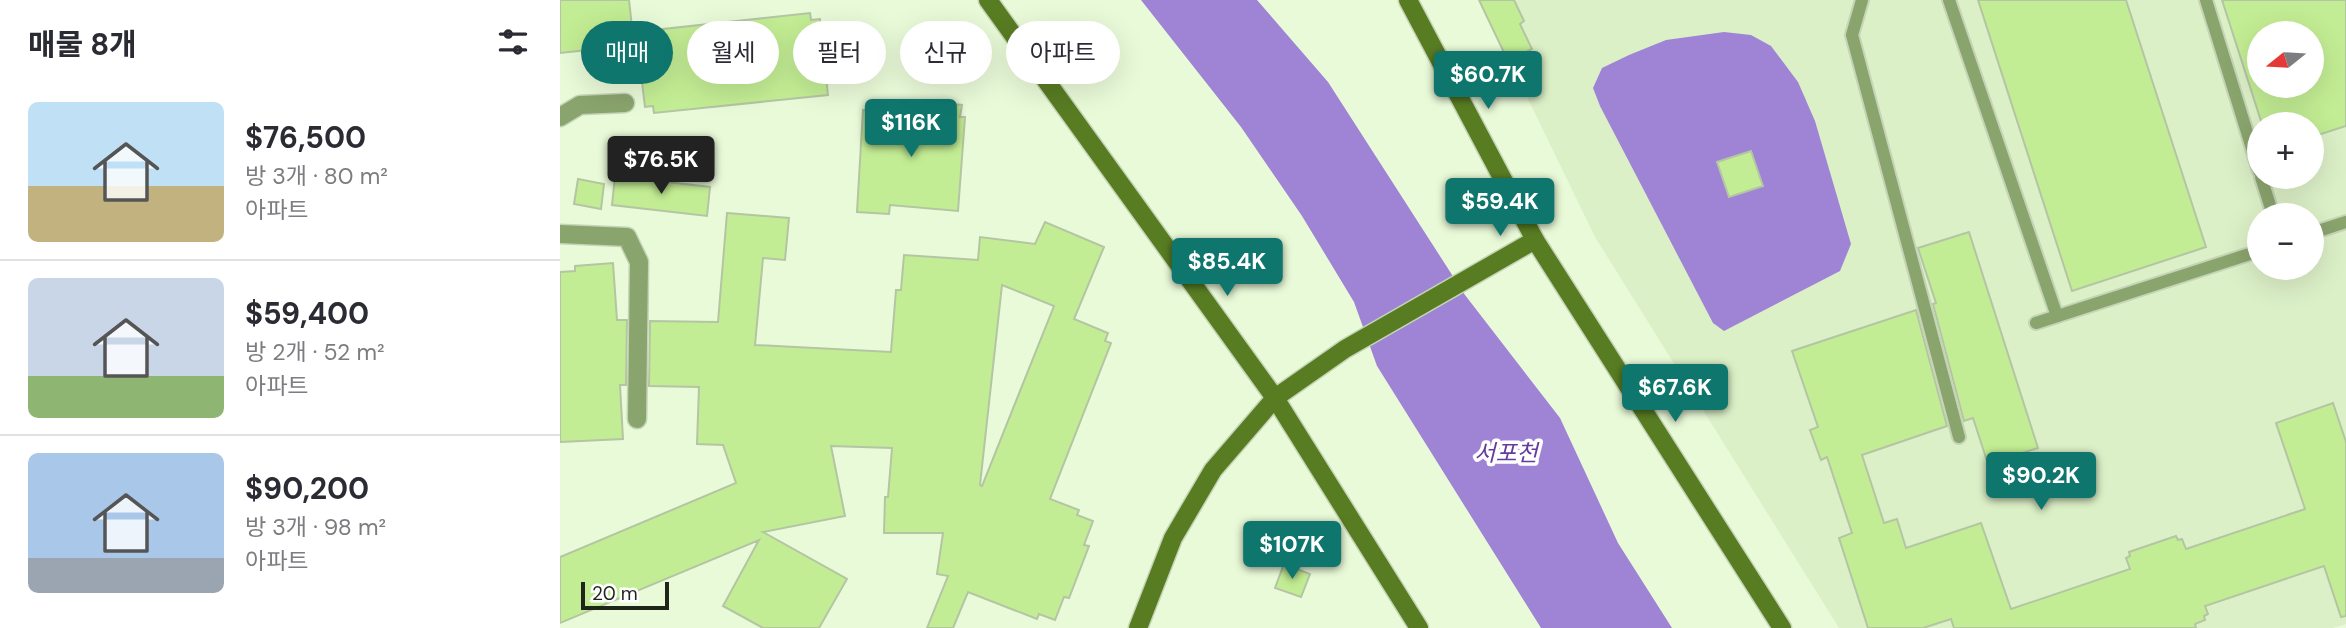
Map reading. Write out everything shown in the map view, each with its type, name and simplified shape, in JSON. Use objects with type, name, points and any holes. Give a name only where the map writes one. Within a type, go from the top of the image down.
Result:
[{"type":"street","points":[[988,0],[1275,398],[1419,628]]},
{"type":"street","points":[[1408,0],[1535,240],[1782,628]]},
{"type":"street","points":[[560,117],[580,105],[625,103]]},
{"type":"street","points":[[560,234],[627,237],[639,262],[637,419]]},
{"type":"street","points":[[1138,628],[1173,538],[1213,470],[1275,398],[1345,349],[1535,240]]},
{"type":"lane","points":[[1861,0],[1852,35],[1959,437]]},
{"type":"lane","points":[[1950,0],[2057,316]]},
{"type":"lane","points":[[2206,0],[2247,132]]},
{"type":"lane","points":[[2324,229],[2346,222]]},
{"type":"lane","points":[[2036,323],[2247,255]]},
{"type":"shaded area","points":[[1480,0],[2346,0],[2346,624],[2333,628],[1839,628],[1595,237]]},
{"type":"water","name":"서포천","points":[[1141,0],[1257,0],[1328,82],[1465,295],[1560,418],[1618,543],[1672,628],[1541,628],[1377,366],[1354,302],[1302,216],[1241,127]]},
{"type":"water","points":[[1724,32],[1751,35],[1771,46],[1798,82],[1815,121],[1851,244],[1840,271],[1724,331],[1713,323],[1593,88],[1602,68],[1629,55],[1666,40]]},
{"type":"building","points":[[560,0],[629,0],[631,21],[581,21],[581,51],[560,53]]},
{"type":"building","points":[[1479,0],[1514,0],[1524,21],[1520,24],[1532,49],[1508,61]]},
{"type":"building","points":[[1978,0],[2126,0],[2206,247],[2072,291]]},
{"type":"building","points":[[2222,0],[2346,0],[2346,126],[2324,133],[2324,112],[2258,112],[2254,98],[2324,98],[2324,21],[2247,21],[2247,78]]},
{"type":"building","points":[[810,13],[811,20],[820,19],[820,21],[793,21],[793,84],[827,84],[828,95],[654,113],[653,106],[645,107],[642,84],[673,84],[673,28],[687,26],[687,84],[779,84],[779,21],[737,21]]},
{"type":"building","points":[[919,101],[962,105],[960,117],[965,117],[958,211],[890,205],[889,214],[857,212],[863,110],[918,114]]},
{"type":"building","points":[[1751,151],[1763,186],[1729,197],[1717,162]]},
{"type":"building","points":[[615,176],[710,187],[707,216],[612,205]]},
{"type":"building","points":[[578,179],[604,184],[601,209],[574,204]]},
{"type":"building","points":[[727,213],[789,218],[785,260],[763,258],[755,345],[891,352],[896,290],[901,290],[904,255],[978,260],[980,237],[1035,244],[1045,222],[1104,247],[1074,319],[1108,333],[1105,341],[1111,343],[1050,499],[1079,510],[1077,515],[1093,521],[1084,545],[1089,546],[1069,598],[1064,597],[1055,620],[1039,614],[1037,619],[968,592],[953,628],[927,628],[948,576],[937,574],[943,533],[884,533],[885,497],[888,497],[892,448],[831,446],[845,516],[763,532],[847,579],[819,628],[763,628],[723,606],[759,540],[560,623],[560,557],[736,483],[723,445],[697,444],[699,387],[649,386],[650,321],[718,322]],"holes":[[[1002,285],[1054,306],[982,486]]]},
{"type":"building","points":[[1969,232],[2038,448],[1988,464],[1973,418],[1964,421],[1933,304],[1936,303],[1918,248]]},
{"type":"building","points":[[613,263],[617,320],[627,320],[626,385],[620,385],[623,439],[560,442],[560,272],[575,271],[575,266]]},
{"type":"building","points":[[1916,310],[1947,426],[1862,455],[1884,523],[1897,519],[1906,548],[1981,523],[2011,609],[2130,569],[2126,558],[2130,556],[2129,552],[2176,536],[2178,540],[2182,539],[2186,549],[2305,509],[2276,423],[2333,403],[2346,442],[2346,616],[2341,617],[2324,566],[2205,606],[2208,614],[2204,616],[2205,620],[2195,624],[2196,628],[1954,628],[1951,619],[1923,628],[1868,628],[1839,538],[1852,533],[1827,457],[1821,460],[1810,430],[1818,427],[1792,351]]},
{"type":"building","points":[[1284,564],[1310,574],[1301,597],[1275,588]]}]
